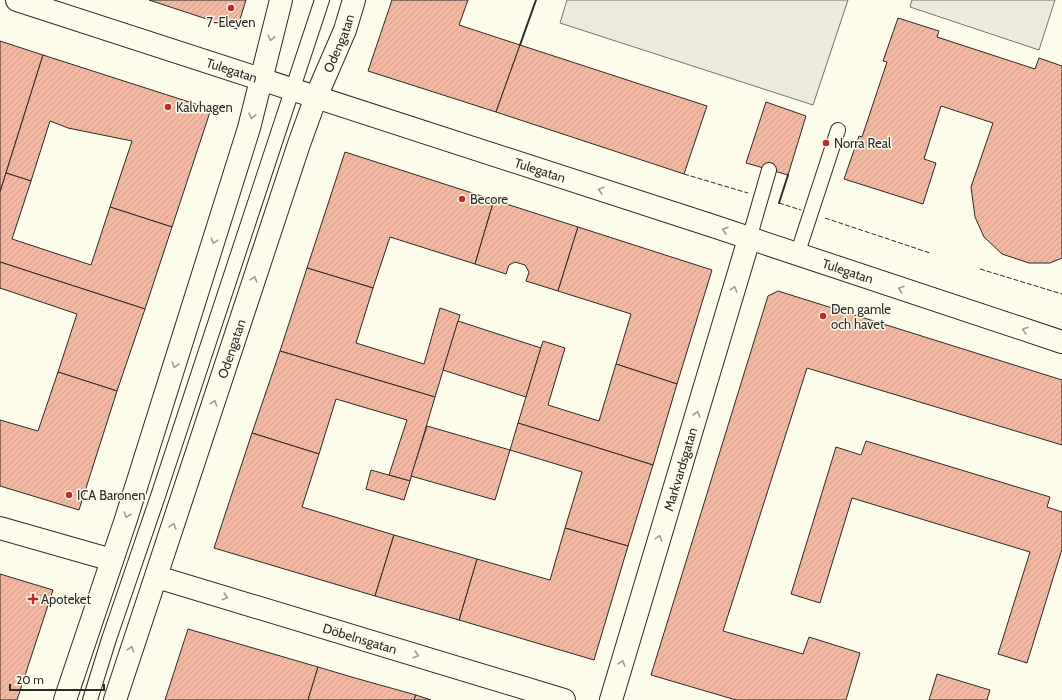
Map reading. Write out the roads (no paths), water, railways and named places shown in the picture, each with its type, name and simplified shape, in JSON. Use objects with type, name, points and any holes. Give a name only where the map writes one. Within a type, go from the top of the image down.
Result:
[{"type":"street","name":"Tulegatan","points":[[18,0],[261,78],[1062,342]]},
{"type":"street","points":[[65,700],[112,560],[250,128],[281,0]]},
{"type":"street","name":"Odengatan","points":[[116,700],[132,646],[157,577],[316,97],[345,30],[354,0]]},
{"type":"street","name":"Markvardsgatan","points":[[610,700],[749,239]]},
{"type":"street","points":[[0,528],[112,560]]},
{"type":"street","name":"Döbelnsgatan","points":[[157,577],[564,700]]},
{"type":"lane","name":"Odengatan","points":[[90,700],[322,0]]},
{"type":"lane","points":[[797,255],[838,130]]},
{"type":"lane","points":[[749,239],[769,170]]},
{"type":"place","name":"7-Eleven","points":[[231,8]]},
{"type":"place","name":"Kalvhagen","points":[[168,107]]},
{"type":"place","name":"Norra Real","points":[[826,143]]},
{"type":"place","name":"Becore","points":[[462,199]]},
{"type":"place","name":"Den gamle och havet","points":[[823,316]]},
{"type":"place","name":"ICA Baronen","points":[[69,495]]},
{"type":"place","name":"Apoteket","points":[[33,599]]}]
